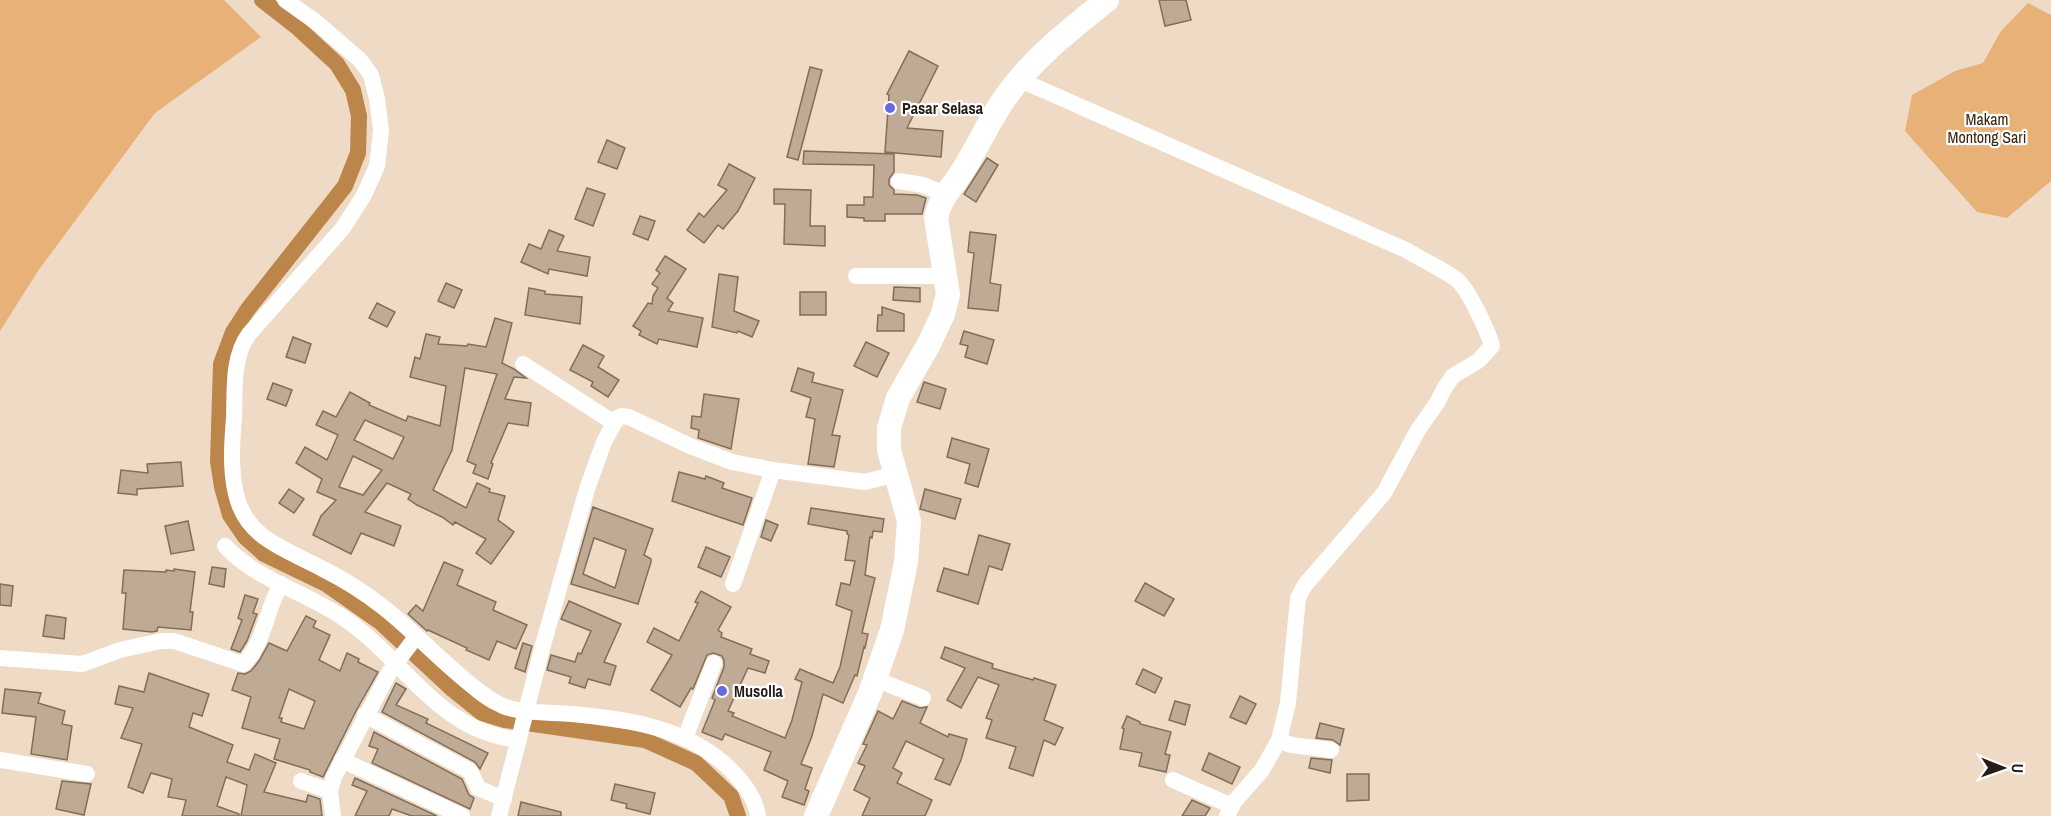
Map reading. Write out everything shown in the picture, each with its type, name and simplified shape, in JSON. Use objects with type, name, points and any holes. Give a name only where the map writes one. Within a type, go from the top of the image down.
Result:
[{"type":"street","points":[[285,0],[316,22],[360,60],[371,75],[381,130],[377,166],[364,195],[343,228],[245,340],[236,372],[232,458],[236,495],[249,521],[262,537],[277,548],[354,585],[384,608],[415,639],[485,697],[525,714],[574,714],[647,724],[685,738],[720,759],[744,784],[753,798],[758,816]]},
{"type":"street","points":[[816,816],[875,679],[892,630],[906,562],[909,521],[890,450],[889,428],[898,398],[929,344],[943,314],[948,294],[936,218],[939,205],[962,173],[991,119],[1018,79],[1038,58],[1107,0]]},
{"type":"street","points":[[1018,79],[1406,250],[1458,280],[1479,314],[1492,346],[1478,361],[1453,376],[1418,430],[1384,492],[1305,585],[1298,598],[1288,703],[1279,740],[1262,770],[1229,811],[1173,780]]},
{"type":"street","points":[[899,181],[923,185],[945,194]]},
{"type":"street","points":[[856,276],[944,276]]},
{"type":"street","points":[[523,364],[614,423]]},
{"type":"street","points":[[499,816],[587,489],[604,442],[617,418],[629,417],[690,446],[732,462],[773,470],[865,482],[896,474]]},
{"type":"street","points":[[733,584],[773,470]]},
{"type":"street","points":[[225,546],[250,569],[305,595],[344,618],[399,658],[418,686],[453,716],[494,736],[520,738]]},
{"type":"street","points":[[0,658],[82,664],[120,650],[161,640],[243,664],[264,632],[281,584]]},
{"type":"street","points":[[333,816],[330,791],[334,777],[365,715],[399,658],[415,639]]},
{"type":"street","points":[[685,738],[714,663]]},
{"type":"street","points":[[875,679],[923,698]]},
{"type":"street","points":[[365,715],[470,771],[478,788],[504,799]]},
{"type":"street","points":[[1279,740],[1291,745],[1331,750]]},
{"type":"street","points":[[0,760],[87,774]]},
{"type":"street","points":[[342,760],[462,816]]},
{"type":"street","points":[[301,782],[330,791]]},
{"type":"green space","points":[[0,0],[224,0],[261,37],[155,113],[38,271],[0,331]]},
{"type":"green space","name":"Makam Montong Sari","points":[[2028,3],[2051,15],[2051,181],[2007,218],[1977,212],[1905,131],[1912,95],[1955,71],[1983,63],[2001,31]]},
{"type":"building","points":[[1159,0],[1186,0],[1191,20],[1165,26]]},
{"type":"building","points":[[909,51],[938,66],[907,128],[943,131],[941,157],[885,152],[889,95],[887,94]]},
{"type":"building","points":[[810,67],[822,70],[798,160],[787,157]]},
{"type":"building","points":[[607,140],[625,148],[617,169],[598,162]]},
{"type":"building","points":[[804,151],[894,154],[894,172],[889,179],[889,185],[894,190],[894,194],[917,195],[926,198],[922,214],[885,214],[885,221],[864,221],[864,218],[847,217],[847,205],[864,205],[864,197],[873,197],[874,165],[803,164]]},
{"type":"building","points":[[987,158],[998,165],[976,202],[964,194]]},
{"type":"building","points":[[729,164],[755,178],[738,211],[723,229],[718,225],[704,243],[687,230],[699,213],[704,217],[727,190],[718,185]]},
{"type":"building","points":[[587,188],[605,194],[593,226],[575,219]]},
{"type":"building","points":[[774,189],[811,190],[810,226],[825,226],[825,246],[784,244],[785,204],[774,204]]},
{"type":"building","points":[[640,216],[655,221],[648,240],[633,234]]},
{"type":"building","points":[[549,230],[564,236],[557,251],[590,257],[587,276],[549,269],[548,274],[521,262],[529,244],[541,249]]},
{"type":"building","points":[[970,232],[996,235],[990,283],[1001,285],[998,311],[968,308],[974,253],[968,252]]},
{"type":"building","points":[[665,256],[686,269],[667,298],[673,303],[668,311],[703,318],[697,347],[659,339],[657,344],[639,335],[641,331],[633,326],[648,303],[652,304],[653,296],[658,288],[652,284],[660,273],[656,270]]},
{"type":"building","points":[[719,274],[738,277],[734,311],[759,321],[752,337],[738,331],[737,333],[712,327]]},
{"type":"building","points":[[446,283],[462,290],[454,308],[438,301]]},
{"type":"building","points":[[894,287],[920,288],[920,302],[893,300]]},
{"type":"building","points":[[529,288],[545,291],[545,294],[582,297],[580,324],[525,315]]},
{"type":"building","points":[[800,292],[826,292],[826,315],[800,315]]},
{"type":"building","points":[[377,303],[395,312],[387,327],[369,318]]},
{"type":"building","points":[[882,307],[904,314],[904,331],[877,331],[878,315],[882,315]]},
{"type":"building","points":[[495,318],[512,323],[502,363],[526,378],[514,377],[505,399],[531,403],[528,426],[508,423],[491,463],[493,464],[488,479],[473,473],[476,465],[467,461],[497,374],[465,368],[452,450],[433,490],[466,508],[477,483],[490,489],[489,492],[505,496],[498,520],[514,532],[491,564],[476,553],[486,539],[455,522],[453,525],[417,505],[408,499],[411,494],[387,483],[365,512],[401,526],[394,546],[361,533],[351,554],[313,535],[321,516],[336,500],[317,492],[322,479],[296,463],[305,447],[327,460],[338,435],[316,425],[323,411],[336,417],[350,392],[370,403],[369,405],[406,421],[408,416],[440,426],[446,386],[410,377],[415,357],[420,359],[426,334],[440,337],[438,344],[467,346],[468,344],[486,347]],"holes":[[[365,420],[404,437],[393,459],[354,440]],[[353,456],[382,470],[363,495],[339,487]]]},
{"type":"building","points":[[964,331],[994,340],[987,364],[965,357],[968,346],[960,344]]},
{"type":"building","points":[[293,337],[311,344],[305,363],[286,357]]},
{"type":"building","points":[[866,342],[889,353],[877,377],[854,366]]},
{"type":"building","points":[[583,345],[604,356],[598,367],[619,380],[608,397],[591,386],[593,382],[570,370]]},
{"type":"building","points":[[798,368],[814,373],[812,382],[843,390],[832,435],[840,436],[834,467],[808,464],[815,419],[806,417],[811,398],[791,391]]},
{"type":"building","points":[[924,382],[946,389],[940,409],[917,402]]},
{"type":"building","points":[[273,383],[292,390],[286,406],[267,399]]},
{"type":"building","points":[[704,394],[739,399],[731,449],[698,438],[699,430],[691,428],[692,416],[701,417]]},
{"type":"building","points":[[952,438],[989,449],[978,487],[965,483],[970,464],[947,457]]},
{"type":"building","points":[[181,462],[183,486],[137,489],[137,495],[118,493],[121,470],[148,473],[147,464]]},
{"type":"building","points":[[679,472],[705,479],[706,476],[724,483],[722,488],[752,498],[743,525],[672,501]]},
{"type":"building","points":[[289,489],[304,499],[294,513],[279,503]]},
{"type":"building","points":[[925,489],[961,499],[955,519],[920,509]]},
{"type":"building","points":[[593,507],[653,529],[644,555],[651,559],[651,562],[638,604],[571,584]],"holes":[[[594,538],[626,550],[615,588],[583,574]]]},
{"type":"building","points":[[811,508],[884,519],[882,532],[873,531],[872,538],[870,537],[865,575],[875,578],[862,633],[868,634],[865,648],[857,676],[855,675],[843,703],[823,694],[812,736],[801,764],[812,768],[805,789],[809,791],[804,805],[782,797],[788,781],[764,770],[771,752],[725,734],[722,740],[702,732],[715,700],[712,698],[724,667],[722,656],[713,653],[707,655],[693,689],[691,688],[680,707],[651,690],[672,655],[647,642],[654,628],[679,641],[698,603],[695,602],[701,591],[731,607],[718,630],[722,633],[721,637],[752,649],[750,654],[769,661],[765,673],[748,668],[728,711],[734,713],[732,716],[785,738],[802,682],[795,679],[800,669],[833,683],[840,667],[852,611],[836,605],[841,583],[850,585],[855,561],[845,560],[849,535],[847,531],[808,524]]},
{"type":"building","points":[[766,520],[778,525],[771,541],[761,537]]},
{"type":"building","points":[[188,521],[194,550],[171,554],[165,526]]},
{"type":"building","points":[[979,535],[1010,544],[1002,570],[989,566],[978,604],[937,591],[944,568],[968,575]]},
{"type":"building","points":[[706,547],[730,557],[721,577],[698,567]]},
{"type":"building","points":[[444,562],[463,570],[457,585],[496,602],[493,610],[527,625],[516,649],[497,641],[489,660],[427,631],[408,614],[416,605],[423,611]]},
{"type":"building","points":[[212,567],[226,569],[224,587],[209,584]]},
{"type":"building","points":[[174,569],[195,572],[190,612],[193,612],[191,630],[158,627],[157,631],[152,632],[123,629],[126,593],[122,593],[124,570],[166,572],[166,570],[174,571]]},
{"type":"building","points":[[1145,583],[1174,599],[1164,616],[1135,601]]},
{"type":"building","points":[[0,584],[13,586],[11,606],[0,605]]},
{"type":"building","points":[[245,595],[258,599],[253,613],[257,614],[247,641],[240,652],[231,649],[242,620],[238,618]]},
{"type":"building","points":[[569,601],[621,624],[604,662],[616,666],[610,685],[588,679],[585,688],[569,683],[571,677],[547,670],[551,655],[575,662],[591,631],[561,619]]},
{"type":"building","points":[[46,615],[66,618],[64,639],[43,636]]},
{"type":"building","points":[[306,616],[316,621],[313,627],[330,635],[319,660],[340,671],[347,653],[359,659],[358,662],[378,672],[323,777],[310,770],[274,759],[280,739],[242,728],[251,697],[232,690],[238,673],[245,674],[251,671],[269,643],[287,651]],"holes":[[[289,689],[315,701],[304,729],[281,722],[282,718],[279,718]]]},
{"type":"building","points":[[523,643],[532,646],[525,672],[515,668]]},
{"type":"building","points":[[945,647],[993,664],[992,668],[1056,685],[1044,720],[1063,728],[1055,745],[1044,740],[1033,776],[1009,768],[1016,747],[986,738],[992,720],[986,718],[999,685],[978,677],[961,708],[947,700],[965,668],[941,658]]},
{"type":"building","points":[[1143,669],[1162,678],[1155,693],[1136,684]]},
{"type":"building","points":[[149,673],[209,694],[202,716],[193,713],[189,727],[233,745],[227,762],[249,770],[255,754],[276,763],[264,792],[306,802],[308,795],[320,799],[322,816],[241,816],[247,785],[226,777],[217,806],[239,814],[239,816],[182,816],[186,800],[168,797],[172,779],[151,773],[143,793],[128,787],[142,744],[121,738],[133,708],[115,704],[119,686],[144,692]]},
{"type":"building","points":[[396,683],[406,689],[396,705],[428,719],[426,723],[488,753],[480,769],[475,762],[382,712]]},
{"type":"building","points":[[5,689],[41,693],[38,703],[65,711],[62,724],[72,726],[67,760],[31,754],[36,717],[2,713]]},
{"type":"building","points":[[1240,696],[1256,704],[1246,724],[1230,717]]},
{"type":"building","points":[[902,701],[920,708],[927,707],[920,723],[948,737],[949,734],[967,739],[961,760],[950,785],[935,779],[944,759],[906,741],[893,768],[902,773],[897,783],[932,800],[925,816],[862,816],[870,798],[854,790],[865,766],[858,763],[867,745],[863,744],[878,711],[893,719]]},
{"type":"building","points":[[1175,701],[1190,705],[1185,725],[1169,720]]},
{"type":"building","points":[[1127,716],[1140,724],[1171,732],[1165,754],[1170,755],[1166,772],[1139,766],[1142,753],[1120,749],[1124,729],[1122,728]]},
{"type":"building","points":[[1320,723],[1344,729],[1340,745],[1333,740],[1316,738]]},
{"type":"building","points":[[374,732],[462,779],[469,795],[474,798],[470,809],[372,763],[378,749],[369,746]]},
{"type":"building","points":[[1209,753],[1240,767],[1232,784],[1202,770]]},
{"type":"building","points":[[1311,758],[1332,760],[1330,773],[1309,768]]},
{"type":"building","points":[[1347,774],[1369,774],[1369,800],[1347,801]]},
{"type":"building","points":[[355,778],[437,816],[412,816],[392,809],[389,816],[355,816],[367,791],[352,785]]},
{"type":"building","points":[[62,781],[91,784],[84,815],[56,809]]},
{"type":"building","points":[[615,784],[655,793],[650,814],[626,808],[627,804],[611,800]]},
{"type":"building","points":[[1192,800],[1210,808],[1205,816],[1182,816]]},
{"type":"building","points":[[521,802],[561,812],[561,816],[518,816]]},
{"type":"waterway","points":[[262,0],[298,28],[337,64],[353,90],[359,116],[358,153],[345,186],[248,309],[233,332],[221,364],[218,461],[230,515],[245,537],[264,554],[326,584],[380,622],[452,689],[482,713],[505,720],[645,740],[696,763],[731,796],[738,816]]},
{"type":"place","name":"Pasar Selasa","points":[[890,108]]},
{"type":"place","name":"Musolla","points":[[722,691]]}]
